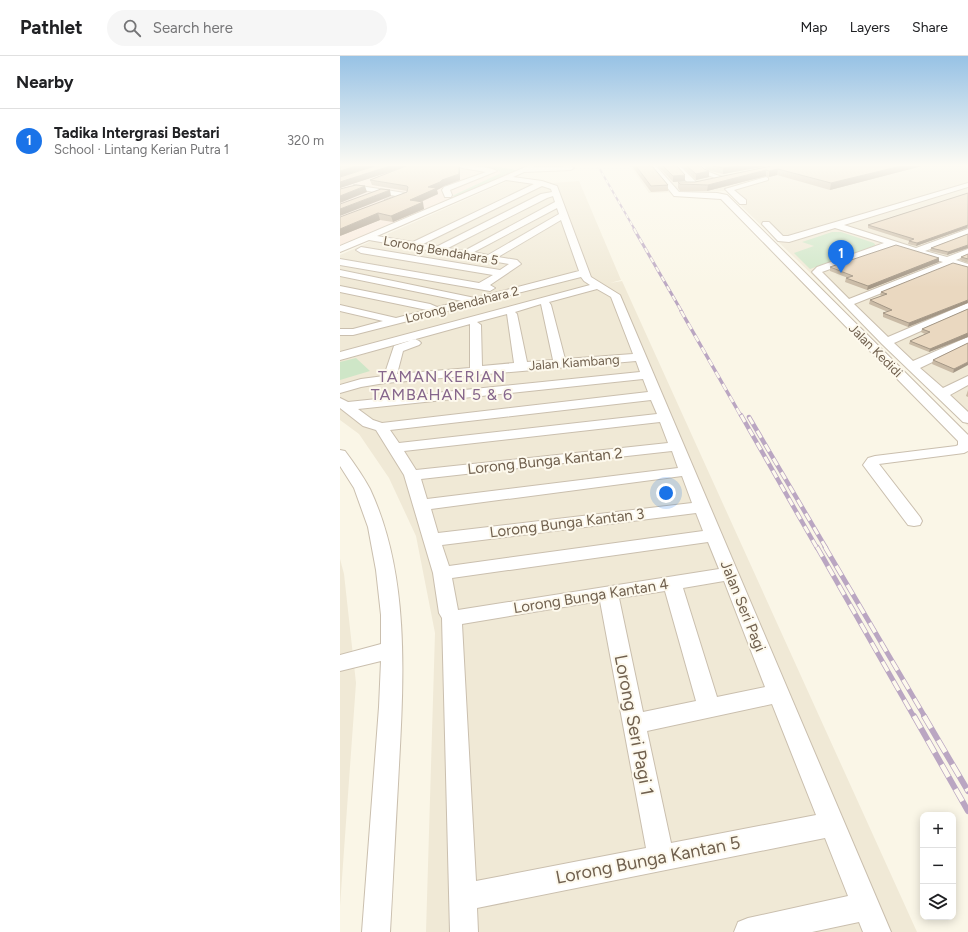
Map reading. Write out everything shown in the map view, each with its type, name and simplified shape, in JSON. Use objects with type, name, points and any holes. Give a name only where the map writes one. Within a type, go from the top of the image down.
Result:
[{"type":"street","points":[[340,240],[366,233],[428,207]]},
{"type":"street","points":[[349,256],[457,207]]},
{"type":"street","points":[[414,245],[494,207]]},
{"type":"street","points":[[439,249],[522,207]]},
{"type":"street","points":[[464,254],[554,207]]},
{"type":"street","points":[[561,207],[584,273]]},
{"type":"street","name":"Jalan Kedidi","points":[[734,207],[961,436],[964,441],[965,447],[959,450],[873,461],[871,465],[914,521]]},
{"type":"street","points":[[758,216],[781,239],[789,239],[895,207]]},
{"type":"street","points":[[470,209],[484,212]]},
{"type":"street","points":[[489,258],[564,215]]},
{"type":"street","points":[[835,225],[968,267]]},
{"type":"street","points":[[852,230],[866,226]]},
{"type":"street","points":[[916,251],[968,232]]},
{"type":"street","points":[[340,249],[366,233]]},
{"type":"street","name":"Lorong Bendahara 5","points":[[366,233],[383,240],[514,262],[516,264],[501,274]]},
{"type":"street","points":[[893,244],[820,269],[817,272],[886,342],[968,419]]},
{"type":"street","points":[[847,303],[968,252]]},
{"type":"street","points":[[349,256],[501,274]]},
{"type":"street","points":[[349,256],[509,293]]},
{"type":"street","points":[[340,273],[476,301]]},
{"type":"street","name":"Jalan Seri Pagi","points":[[584,273],[587,279],[615,295],[877,932]]},
{"type":"street","name":"Lorong Bendahara 2","points":[[340,332],[353,332],[584,273]]},
{"type":"street","points":[[481,286],[501,274]]},
{"type":"street","points":[[389,379],[398,349],[546,305],[599,287]]},
{"type":"street","points":[[340,356],[599,287]]},
{"type":"street","points":[[340,289],[430,307],[435,312]]},
{"type":"street","points":[[546,305],[560,362]]},
{"type":"street","points":[[886,342],[968,306]]},
{"type":"street","points":[[340,308],[397,321]]},
{"type":"street","points":[[512,314],[521,366]]},
{"type":"street","points":[[475,325],[476,371]]},
{"type":"street","points":[[911,365],[920,364],[968,340]]},
{"type":"street","name":"Jalan Kiambang","points":[[340,389],[348,385],[389,379],[560,362],[641,357]]},
{"type":"street","points":[[343,404],[648,375]]},
{"type":"street","points":[[942,394],[968,380]]},
{"type":"street","points":[[343,404],[368,423],[381,427],[657,395]]},
{"type":"street","points":[[395,448],[665,417]]},
{"type":"street","points":[[381,427],[412,475],[442,574],[449,613],[452,618],[464,932]]},
{"type":"street","name":"Lorong Bunga Kantan 2","points":[[412,475],[678,446]]},
{"type":"street","points":[[343,462],[365,496],[378,532],[388,589],[391,650],[390,726],[376,932]]},
{"type":"street","points":[[421,505],[688,471]]},
{"type":"street","name":"Lorong Bunga Kantan 3","points":[[432,540],[702,507]]},
{"type":"street","points":[[442,574],[714,535]]},
{"type":"street","name":"Lorong Bunga Kantan 4","points":[[452,618],[730,574]]},
{"type":"street","points":[[672,583],[709,708]]},
{"type":"street","name":"Lorong Seri Pagi 1","points":[[608,593],[661,858]]},
{"type":"street","points":[[340,664],[391,650]]},
{"type":"street","points":[[634,724],[779,693]]},
{"type":"street","name":"Lorong Bunga Kantan 5","points":[[463,897],[833,824]]},
{"type":"street","points":[[748,932],[866,906]]},
{"type":"shaded area","points":[[340,207],[446,207],[340,253]]},
{"type":"shaded area","points":[[449,207],[590,207],[621,280],[610,283],[622,281],[917,932],[426,932],[435,633],[416,536],[389,478],[359,434],[340,420],[340,361],[593,288],[340,359],[340,255]]},
{"type":"shaded area","points":[[742,207],[968,207],[968,426]]},
{"type":"shaded area","points":[[340,559],[344,574],[356,683],[340,906]]},
{"type":"green space","points":[[832,232],[841,232],[874,243],[876,246],[810,269],[794,253],[814,246],[802,242]]},
{"type":"green space","points":[[356,358],[370,371],[340,380],[340,362]]},
{"type":"building","points":[[367,207],[412,207],[391,216],[378,213],[340,229],[340,217]]},
{"type":"building","points":[[925,207],[968,207],[968,225],[917,243],[909,241],[914,239],[868,225]]},
{"type":"building","points":[[968,234],[968,245],[948,252],[931,248]]},
{"type":"building","points":[[896,245],[939,258],[868,286],[846,278],[853,276],[830,267]]},
{"type":"building","points":[[968,254],[968,259],[961,257]]},
{"type":"building","points":[[953,263],[968,267],[968,300],[909,323],[883,313],[892,310],[870,300],[887,294],[881,292]]},
{"type":"building","points":[[968,309],[968,333],[930,349],[910,341],[930,332],[922,329]]},
{"type":"building","points":[[968,343],[968,362],[954,369],[933,360]]},
{"type":"railway","points":[[622,207],[635,230]]},
{"type":"railway","points":[[634,229],[682,312]]},
{"type":"railway","points":[[681,311],[741,416]]},
{"type":"railway","points":[[741,415],[817,548]]},
{"type":"railway","points":[[749,417],[826,548]]},
{"type":"railway","points":[[817,547],[914,717]]},
{"type":"railway","points":[[825,547],[925,717]]},
{"type":"railway","points":[[914,716],[968,811]]},
{"type":"railway","points":[[924,716],[968,791]]},
{"type":"place","name":"Tadika Intergrasi Bestari","points":[[841,273]]},
{"type":"district","name":"TAMAN KERIAN TAMBAHAN 5 & 6","points":[[442,385]]}]
